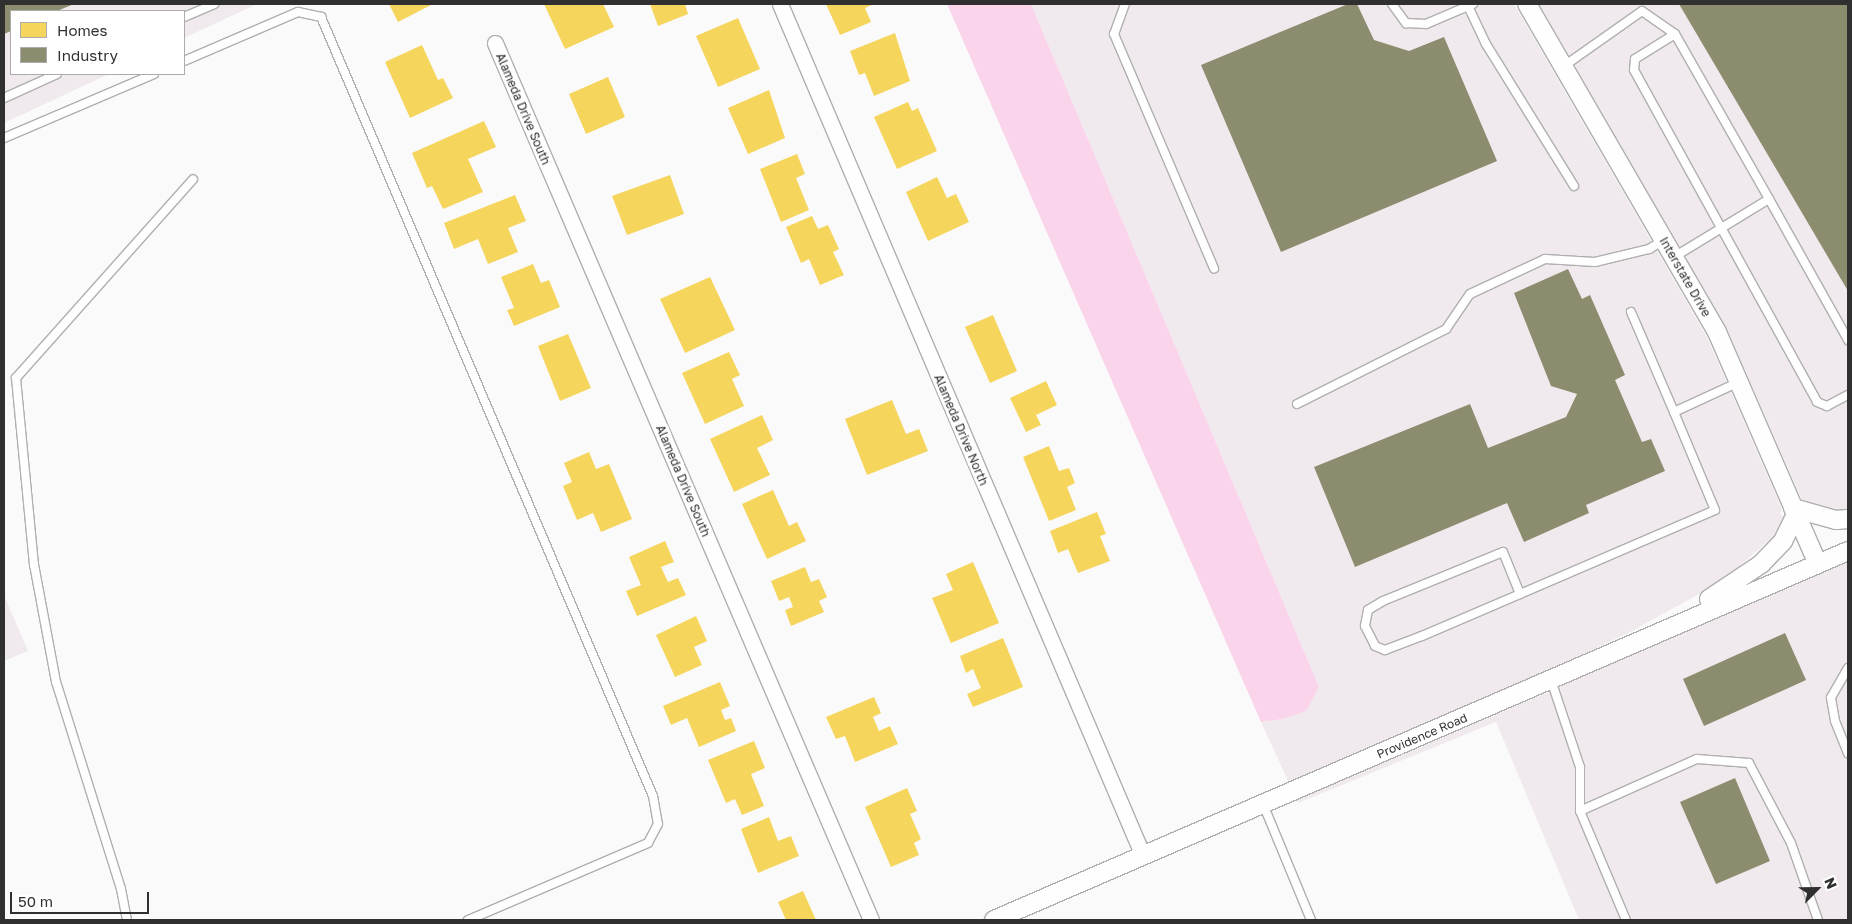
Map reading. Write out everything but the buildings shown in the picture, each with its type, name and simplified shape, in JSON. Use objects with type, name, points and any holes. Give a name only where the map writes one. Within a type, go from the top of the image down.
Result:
[{"type":"street","name":"Alameda Drive North","points":[[780,4],[1143,856]]},
{"type":"street","name":"Interstate Drive","points":[[1527,4],[1717,332],[1818,564]]},
{"type":"street","name":"Alameda Drive South","points":[[495,43],[871,920]]},
{"type":"street","points":[[1636,640],[1727,589],[1760,564],[1783,541],[1795,511],[1836,520],[1848,519]]},
{"type":"street","name":"Providence Road","points":[[994,920],[1551,680],[1636,640],[1848,551]]},
{"type":"lane","points":[[185,17],[214,4]]},
{"type":"lane","points":[[1125,4],[1114,34],[1214,268]]},
{"type":"lane","points":[[1392,4],[1406,22],[1426,24],[1470,5],[1486,44],[1574,186]]},
{"type":"lane","points":[[1563,66],[1643,7],[1674,34],[1848,340]]},
{"type":"lane","points":[[185,61],[298,12],[321,17],[653,796],[658,824],[648,843],[468,920]]},
{"type":"lane","points":[[1674,34],[1635,59],[1634,70],[1817,402],[1827,406],[1848,395]]},
{"type":"lane","points":[[4,98],[55,75]]},
{"type":"lane","points":[[4,138],[152,75]]},
{"type":"lane","points":[[127,920],[122,888],[56,682],[34,565],[16,378],[193,179]]},
{"type":"lane","points":[[1674,257],[1769,199]]},
{"type":"lane","points":[[1297,404],[1446,328],[1470,294],[1537,263],[1545,260],[1596,262],[1649,249],[1664,240]]},
{"type":"lane","points":[[1520,594],[1503,552],[1382,602],[1368,610],[1366,626],[1376,646],[1385,650],[1520,594],[1715,510],[1631,312]]},
{"type":"lane","points":[[1674,412],[1739,382]]},
{"type":"lane","points":[[1848,668],[1832,698],[1835,721],[1848,754]]},
{"type":"lane","points":[[1551,680],[1580,767],[1580,810],[1626,920]]},
{"type":"lane","points":[[1580,810],[1697,759],[1749,763],[1791,844],[1818,920]]},
{"type":"lane","points":[[1263,804],[1311,920]]},
{"type":"shaded area","points":[[4,4],[257,4],[185,38],[185,10],[10,10],[10,75],[107,75],[4,123]]},
{"type":"shaded area","points":[[947,4],[1031,4],[1319,687],[1306,711],[1283,719],[1261,722]]},
{"type":"shaded area","points":[[1031,4],[1514,4],[1707,337],[1782,509],[1780,514],[1784,516],[1774,536],[1721,582],[1632,631],[1547,672],[1289,783],[1261,722],[1283,719],[1319,687]]},
{"type":"shaded area","points":[[1539,4],[1848,4],[1848,509],[1838,510],[1802,500],[1726,327]]},
{"type":"shaded area","points":[[1848,561],[1848,920],[1579,920],[1496,722],[1298,803],[1297,800],[1556,689],[1641,648]]},
{"type":"shaded area","points":[[4,595],[28,651],[4,661]]}]
